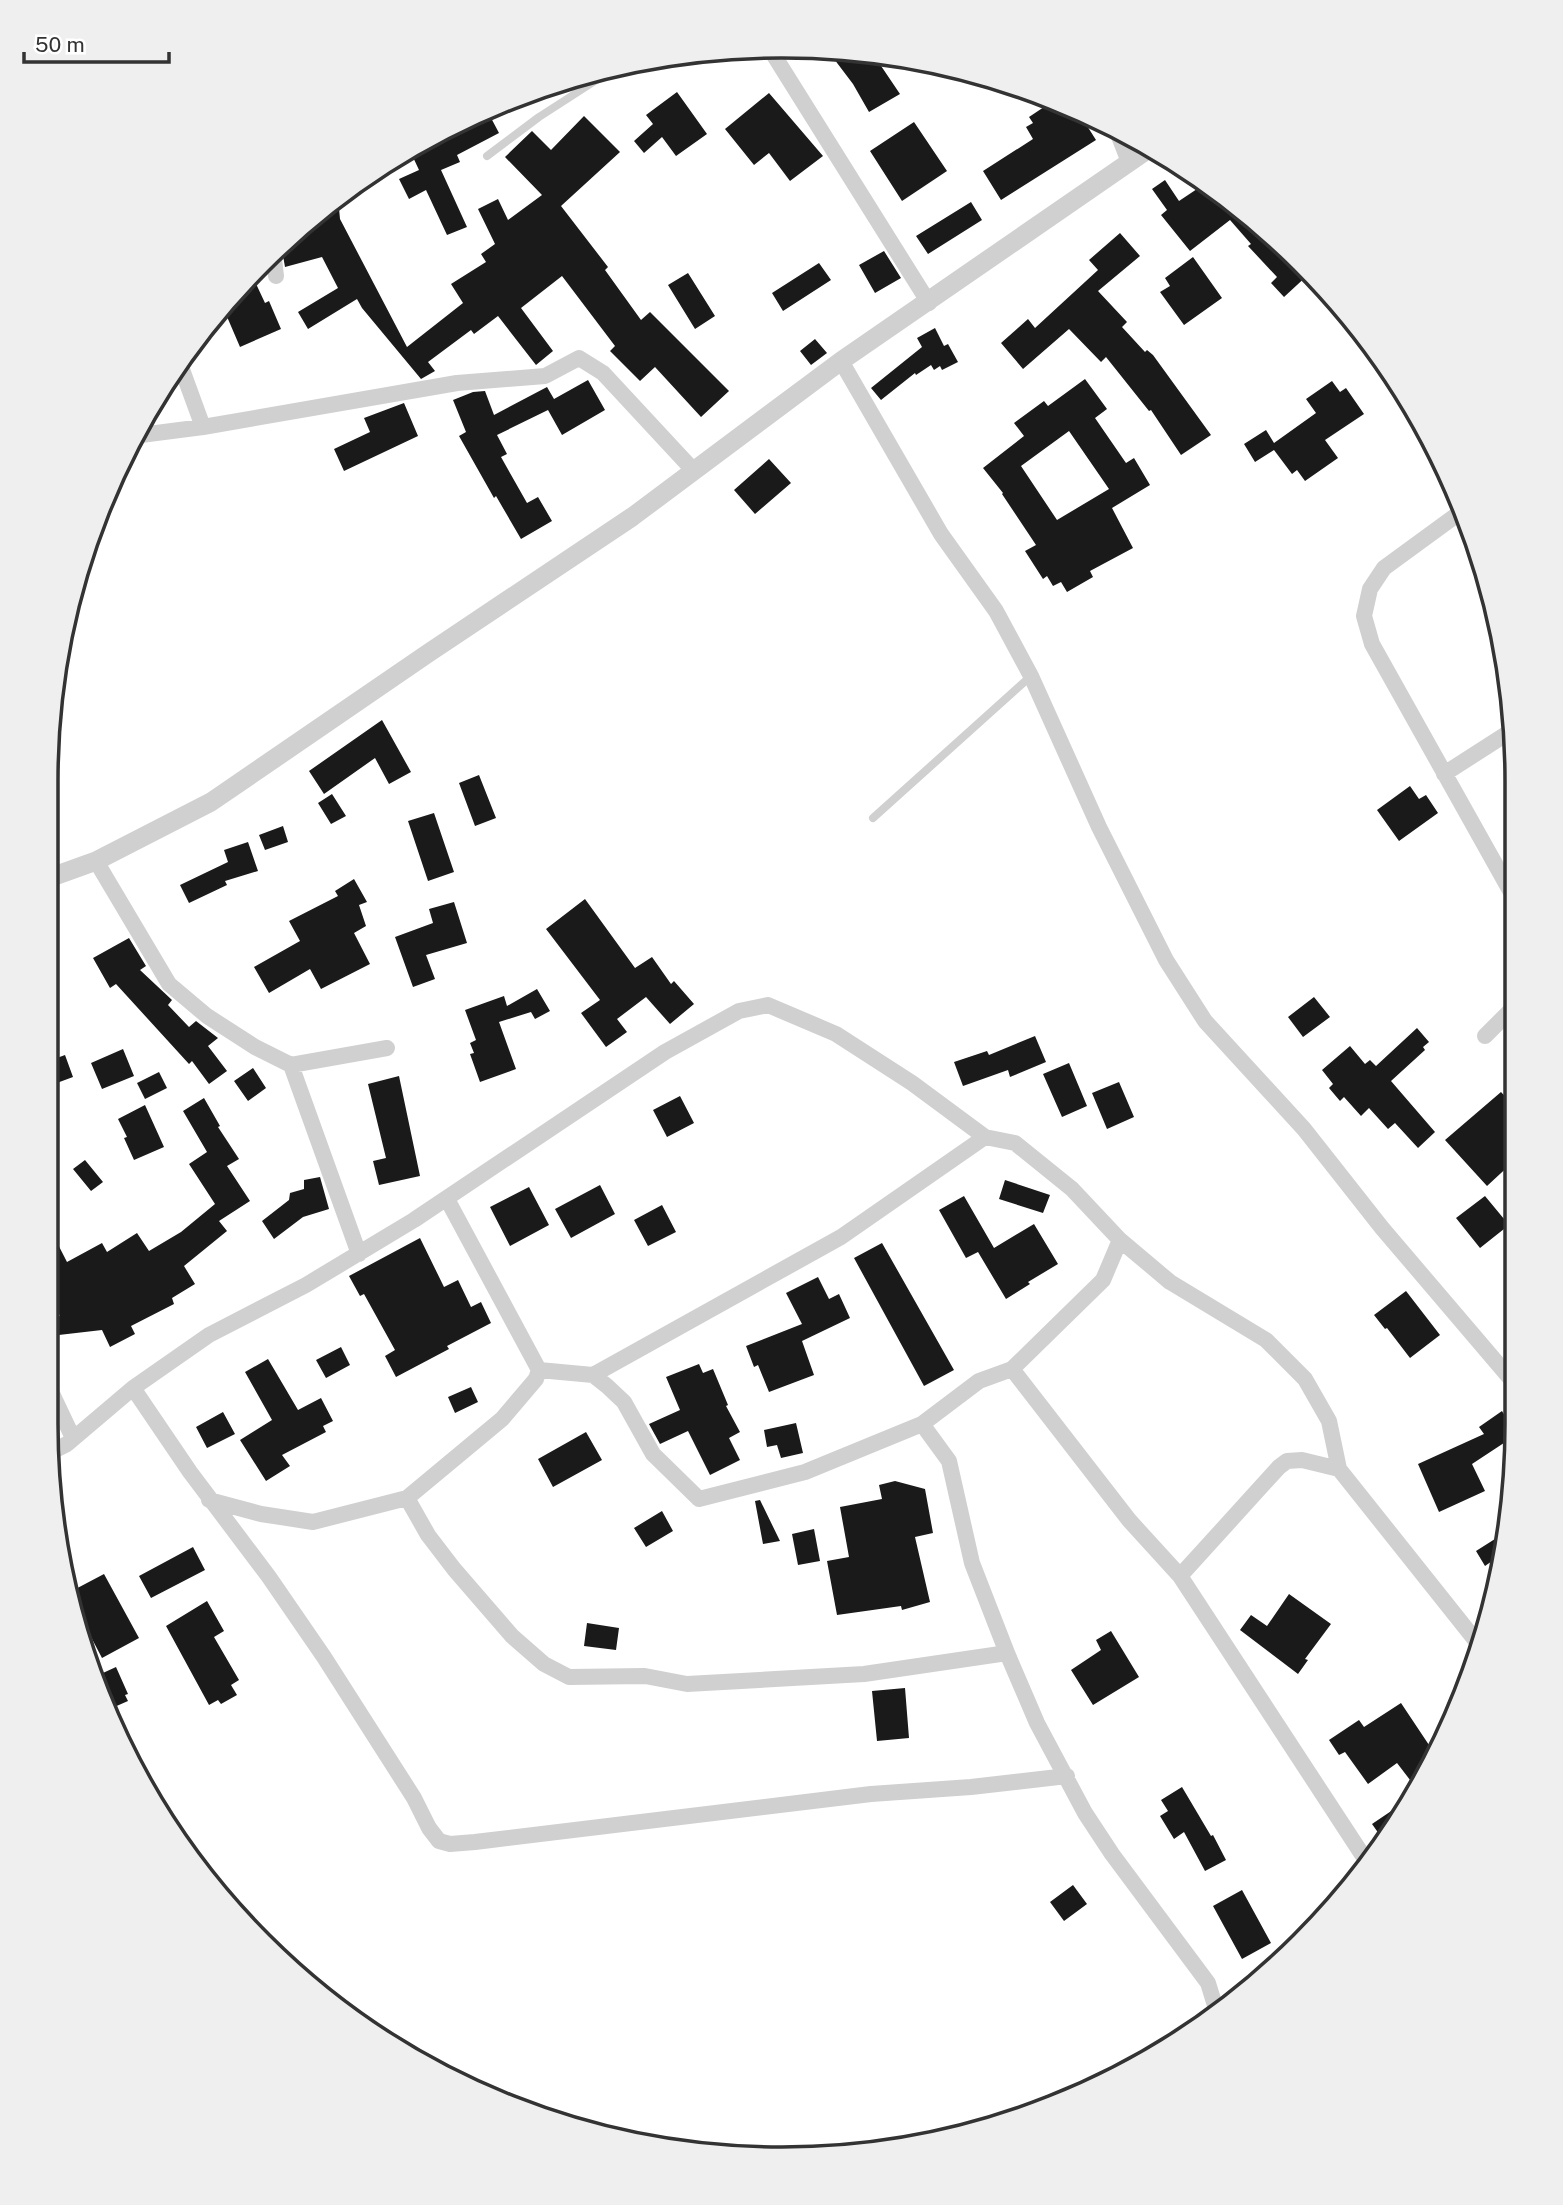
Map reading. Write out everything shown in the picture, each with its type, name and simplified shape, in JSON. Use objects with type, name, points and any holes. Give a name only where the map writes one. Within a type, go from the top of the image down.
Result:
[{"type":"street","points":[[776,58],[929,303]]},
{"type":"street","points":[[1122,143],[1129,162]]},
{"type":"street","points":[[58,875],[96,861],[211,802],[632,517],[841,362],[1141,154]]},
{"type":"street","points":[[275,265],[276,276]]},
{"type":"street","points":[[147,434],[457,383],[545,376],[579,358],[603,373],[694,471]]},
{"type":"street","points":[[841,362],[941,534],[996,611],[1031,676],[1099,827],[1166,960],[1205,1021],[1304,1129],[1382,1228],[1505,1372]]},
{"type":"street","points":[[184,374],[202,427]]},
{"type":"street","points":[[1454,517],[1384,568],[1370,589],[1364,616],[1372,644],[1505,882]]},
{"type":"street","points":[[1444,774],[1504,735]]},
{"type":"street","points":[[96,861],[169,984],[207,1016],[291,1065],[387,1048]]},
{"type":"street","points":[[58,1447],[132,1388],[209,1335],[359,1254],[447,1199],[665,1052],[739,1011],[768,1005],[836,1034],[912,1083],[985,1138],[1015,1143],[1072,1189],[1120,1240],[1170,1282],[1266,1340],[1305,1379],[1329,1421],[1339,1469],[1473,1637]]},
{"type":"street","points":[[1485,1036],[1505,1017]]},
{"type":"street","points":[[291,1065],[359,1254]]},
{"type":"street","points":[[539,1370],[593,1375],[841,1237],[985,1138]]},
{"type":"street","points":[[209,1500],[261,1514],[313,1522],[407,1498],[502,1419],[536,1379],[539,1370],[447,1199]]},
{"type":"street","points":[[593,1375],[624,1402],[653,1454],[699,1499],[805,1472],[922,1424],[979,1381],[1012,1369],[1102,1280],[1120,1240]]},
{"type":"street","points":[[1012,1369],[1129,1520],[1180,1576],[1362,1855]]},
{"type":"street","points":[[132,1388],[209,1500],[269,1577],[316,1645],[439,1841],[450,1844],[475,1842],[871,1794],[971,1787],[1067,1776]]},
{"type":"street","points":[[58,1410],[73,1438]]},
{"type":"street","points":[[922,1424],[949,1461],[972,1563],[1037,1723],[1085,1813],[1112,1854],[1208,1983],[1214,2003]]},
{"type":"street","points":[[1180,1576],[1260,1486],[1287,1461],[1302,1460],[1339,1469]]},
{"type":"street","points":[[407,1498],[428,1535],[512,1636],[544,1664],[569,1677],[645,1676],[687,1684],[864,1674],[1007,1653]]},
{"type":"lane","points":[[487,156],[539,117],[593,82]]},
{"type":"lane","points":[[873,818],[1031,676]]},
{"type":"building","points":[[835,60],[880,65],[900,94],[869,112]]},
{"type":"building","points":[[677,92],[707,134],[676,156],[662,137],[644,153],[634,141],[653,124],[646,115]]},
{"type":"building","points":[[769,93],[823,156],[790,181],[769,153],[754,165],[725,129]]},
{"type":"building","points":[[1043,107],[1087,125],[1096,140],[1001,200],[983,171],[1033,139],[1026,127],[1033,123],[1029,117]]},
{"type":"building","points":[[584,116],[620,152],[561,206],[608,267],[605,270],[641,320],[650,312],[729,391],[701,417],[655,367],[640,381],[610,351],[615,346],[562,276],[521,308],[553,351],[536,365],[498,316],[474,334],[471,330],[428,362],[435,371],[421,379],[357,299],[308,329],[298,312],[338,288],[322,257],[285,267],[283,257],[339,209],[340,219],[407,347],[463,303],[451,284],[486,262],[481,254],[495,244],[478,209],[498,199],[508,220],[542,195],[505,157],[532,131],[551,150]]},
{"type":"building","points":[[491,119],[499,133],[457,155],[460,162],[441,170],[467,227],[447,235],[426,190],[409,199],[399,179],[419,170],[414,159]]},
{"type":"building","points":[[914,122],[947,171],[902,201],[870,151]]},
{"type":"building","points":[[1165,180],[1179,201],[1197,189],[1259,237],[1303,280],[1284,297],[1271,283],[1277,277],[1248,246],[1251,244],[1230,220],[1190,251],[1161,215],[1167,210],[1152,189]]},
{"type":"building","points":[[971,202],[982,220],[928,254],[916,236]]},
{"type":"building","points":[[1120,233],[1140,256],[1098,291],[1127,322],[1122,327],[1145,352],[1147,350],[1153,355],[1211,435],[1181,455],[1151,410],[1149,411],[1106,357],[1101,362],[1069,329],[1023,369],[1001,343],[1028,319],[1035,328],[1098,270],[1089,260]]},
{"type":"building","points":[[884,251],[901,278],[875,293],[859,265]]},
{"type":"building","points":[[1193,257],[1222,298],[1184,325],[1160,292],[1170,286],[1165,278]]},
{"type":"building","points":[[819,263],[831,280],[783,311],[772,293]]},
{"type":"building","points":[[688,273],[715,316],[695,329],[668,285]]},
{"type":"building","points":[[256,284],[265,303],[269,301],[281,329],[240,347],[227,316]]},
{"type":"building","points":[[935,328],[944,346],[948,344],[958,362],[942,370],[940,366],[934,370],[931,365],[916,375],[915,373],[881,400],[871,388],[922,347],[917,338]]},
{"type":"building","points":[[815,339],[827,353],[811,365],[800,351]]},
{"type":"building","points":[[1085,379],[1107,409],[1095,418],[1126,463],[1134,458],[1150,485],[1112,508],[1133,548],[1090,571],[1093,577],[1067,592],[1061,582],[1053,586],[1047,576],[1043,579],[1025,551],[1036,545],[1003,493],[983,468],[1024,436],[1014,423],[1044,401],[1048,406]],"holes":[[[1069,431],[1109,489],[1057,520],[1021,466]]]},
{"type":"building","points":[[588,380],[605,410],[562,435],[548,410],[497,435],[507,454],[501,457],[527,503],[538,497],[552,521],[521,539],[459,436],[466,432],[453,400],[473,392],[485,391],[494,415],[547,387],[554,399]]},
{"type":"building","points":[[1332,381],[1340,392],[1346,388],[1364,414],[1325,440],[1338,458],[1305,481],[1297,470],[1292,474],[1274,450],[1255,462],[1244,444],[1266,430],[1274,443],[1316,413],[1306,399]]},
{"type":"building","points":[[404,403],[418,436],[344,471],[334,449],[370,432],[364,418]]},
{"type":"building","points":[[769,459],[791,483],[755,514],[734,490]]},
{"type":"building","points":[[382,720],[411,772],[389,784],[375,758],[324,794],[309,771]]},
{"type":"building","points":[[479,775],[496,818],[475,826],[459,783]]},
{"type":"building","points":[[1410,786],[1419,799],[1426,795],[1438,813],[1399,841],[1377,810]]},
{"type":"building","points":[[332,794],[346,816],[331,824],[318,803]]},
{"type":"building","points":[[434,813],[454,872],[428,881],[408,821]]},
{"type":"building","points":[[283,826],[288,842],[265,850],[259,835]]},
{"type":"building","points":[[248,842],[258,871],[225,881],[227,885],[189,903],[180,885],[228,862],[224,850]]},
{"type":"building","points":[[354,879],[367,902],[359,905],[366,926],[354,933],[370,964],[321,989],[310,969],[269,993],[254,967],[300,941],[289,921],[338,896],[335,891]]},
{"type":"building","points":[[585,899],[635,968],[652,957],[671,984],[674,981],[694,1004],[670,1024],[646,997],[617,1019],[627,1032],[606,1047],[581,1013],[600,1000],[546,929]]},
{"type":"building","points":[[454,902],[467,943],[426,955],[435,979],[413,987],[395,937],[433,923],[429,909]]},
{"type":"building","points":[[129,938],[146,966],[140,970],[172,1000],[168,1005],[189,1027],[196,1021],[218,1038],[208,1046],[227,1071],[209,1084],[192,1061],[189,1064],[116,984],[110,988],[93,958]]},
{"type":"building","points":[[537,989],[550,1011],[535,1019],[531,1012],[499,1022],[516,1069],[480,1082],[470,1054],[474,1053],[470,1043],[476,1040],[465,1010],[504,996],[507,1006]]},
{"type":"building","points":[[1314,997],[1330,1017],[1303,1037],[1288,1017]]},
{"type":"building","points":[[1417,1028],[1429,1042],[1423,1047],[1425,1050],[1391,1081],[1435,1132],[1418,1148],[1395,1123],[1388,1129],[1369,1108],[1361,1116],[1344,1097],[1340,1101],[1329,1088],[1333,1084],[1322,1070],[1350,1046],[1365,1064],[1370,1060],[1376,1066]]},
{"type":"building","points":[[1035,1036],[1046,1062],[1010,1077],[1008,1070],[963,1086],[954,1062],[987,1051],[989,1055]]},
{"type":"building","points":[[123,1049],[134,1076],[102,1089],[91,1063]]},
{"type":"building","points":[[65,1055],[73,1077],[58,1083],[58,1058]]},
{"type":"building","points":[[1069,1063],[1087,1106],[1062,1117],[1043,1074]]},
{"type":"building","points":[[253,1068],[266,1088],[248,1101],[234,1081]]},
{"type":"building","points":[[159,1072],[167,1088],[145,1099],[137,1083]]},
{"type":"building","points":[[399,1076],[420,1176],[379,1185],[373,1161],[386,1158],[368,1084]]},
{"type":"building","points":[[1119,1082],[1134,1117],[1107,1129],[1092,1093]]},
{"type":"building","points":[[1501,1092],[1505,1096],[1505,1169],[1487,1186],[1445,1140]]},
{"type":"building","points":[[680,1096],[694,1123],[667,1137],[653,1110]]},
{"type":"building","points":[[204,1098],[220,1126],[218,1127],[239,1159],[227,1166],[250,1201],[219,1221],[227,1231],[184,1266],[195,1284],[172,1298],[174,1304],[131,1326],[135,1334],[110,1347],[102,1330],[58,1335],[58,1244],[67,1262],[102,1243],[107,1252],[137,1233],[149,1251],[181,1232],[215,1204],[189,1164],[207,1152],[183,1111]]},
{"type":"building","points":[[145,1105],[164,1147],[134,1160],[118,1119]]},
{"type":"building","points":[[85,1160],[103,1182],[91,1191],[73,1169]]},
{"type":"building","points":[[320,1177],[329,1209],[303,1217],[274,1239],[262,1221],[289,1200],[290,1193],[304,1189],[304,1180]]},
{"type":"building","points":[[1005,1180],[1050,1195],[1043,1213],[999,1199]]},
{"type":"building","points":[[600,1185],[615,1214],[571,1238],[555,1209]]},
{"type":"building","points":[[529,1187],[549,1225],[510,1246],[490,1207]]},
{"type":"building","points":[[964,1196],[994,1248],[1034,1224],[1058,1264],[1006,1299],[978,1252],[966,1258],[939,1210]]},
{"type":"building","points":[[1485,1196],[1505,1220],[1505,1228],[1480,1248],[1456,1218]]},
{"type":"building","points":[[662,1205],[676,1232],[648,1246],[634,1220]]},
{"type":"building","points":[[420,1238],[444,1287],[458,1280],[471,1307],[481,1302],[491,1323],[396,1377],[385,1356],[395,1350],[364,1294],[360,1296],[349,1276]]},
{"type":"building","points":[[882,1243],[954,1370],[924,1386],[854,1258]]},
{"type":"building","points":[[818,1277],[829,1299],[839,1294],[850,1318],[802,1341],[814,1375],[769,1392],[758,1365],[754,1367],[746,1346],[802,1324],[786,1293]]},
{"type":"building","points":[[1406,1291],[1440,1335],[1410,1358],[1374,1315]]},
{"type":"building","points":[[341,1347],[350,1365],[326,1378],[316,1360]]},
{"type":"building","points":[[268,1359],[298,1410],[321,1398],[333,1421],[323,1426],[326,1432],[282,1455],[290,1466],[266,1481],[240,1440],[272,1420],[245,1372]]},
{"type":"building","points":[[699,1364],[703,1373],[713,1369],[728,1405],[726,1406],[740,1432],[729,1438],[740,1460],[710,1475],[688,1431],[660,1444],[649,1424],[680,1410],[666,1377]]},
{"type":"building","points":[[471,1387],[478,1402],[455,1413],[448,1397]]},
{"type":"building","points":[[1502,1411],[1505,1416],[1505,1443],[1472,1464],[1485,1491],[1439,1512],[1418,1464],[1484,1434],[1479,1427]]},
{"type":"building","points":[[223,1412],[235,1434],[207,1448],[196,1427]]},
{"type":"building","points":[[796,1423],[803,1453],[781,1458],[777,1445],[767,1447],[764,1430]]},
{"type":"building","points":[[586,1432],[602,1460],[553,1487],[538,1459]]},
{"type":"building","points":[[895,1481],[925,1489],[933,1533],[915,1537],[930,1602],[902,1610],[901,1606],[837,1615],[827,1561],[849,1557],[840,1507],[882,1499],[879,1485]]},
{"type":"building","points":[[760,1500],[780,1541],[763,1544],[755,1501]]},
{"type":"building","points":[[662,1511],[673,1531],[646,1547],[634,1528]]},
{"type":"building","points":[[814,1529],[820,1561],[798,1565],[792,1534]]},
{"type":"building","points":[[1495,1539],[1492,1561],[1485,1566],[1476,1551]]},
{"type":"building","points":[[193,1547],[205,1570],[151,1598],[139,1576]]},
{"type":"building","points":[[104,1574],[139,1638],[102,1658],[89,1633],[77,1588]]},
{"type":"building","points":[[1289,1594],[1331,1624],[1305,1659],[1308,1660],[1298,1674],[1240,1630],[1251,1615],[1267,1626]]},
{"type":"building","points":[[207,1601],[224,1631],[214,1637],[239,1680],[231,1685],[237,1695],[221,1704],[218,1700],[209,1705],[166,1626]]},
{"type":"building","points":[[587,1623],[619,1628],[616,1650],[584,1646]]},
{"type":"building","points":[[1111,1631],[1139,1677],[1093,1705],[1071,1670],[1101,1650],[1096,1640]]},
{"type":"building","points":[[116,1667],[128,1694],[125,1695],[128,1701],[116,1706],[103,1673]]},
{"type":"building","points":[[905,1688],[909,1738],[877,1741],[872,1691]]},
{"type":"building","points":[[1401,1703],[1430,1746],[1410,1781],[1397,1763],[1368,1784],[1345,1752],[1339,1755],[1329,1740],[1359,1720],[1364,1727]]},
{"type":"building","points":[[1182,1787],[1226,1860],[1205,1871],[1184,1832],[1174,1839],[1160,1816],[1168,1811],[1161,1800]]},
{"type":"building","points":[[1393,1810],[1378,1833],[1372,1824]]},
{"type":"building","points":[[1073,1885],[1087,1904],[1064,1921],[1050,1902]]},
{"type":"building","points":[[1242,1890],[1271,1943],[1242,1959],[1213,1906]]}]
